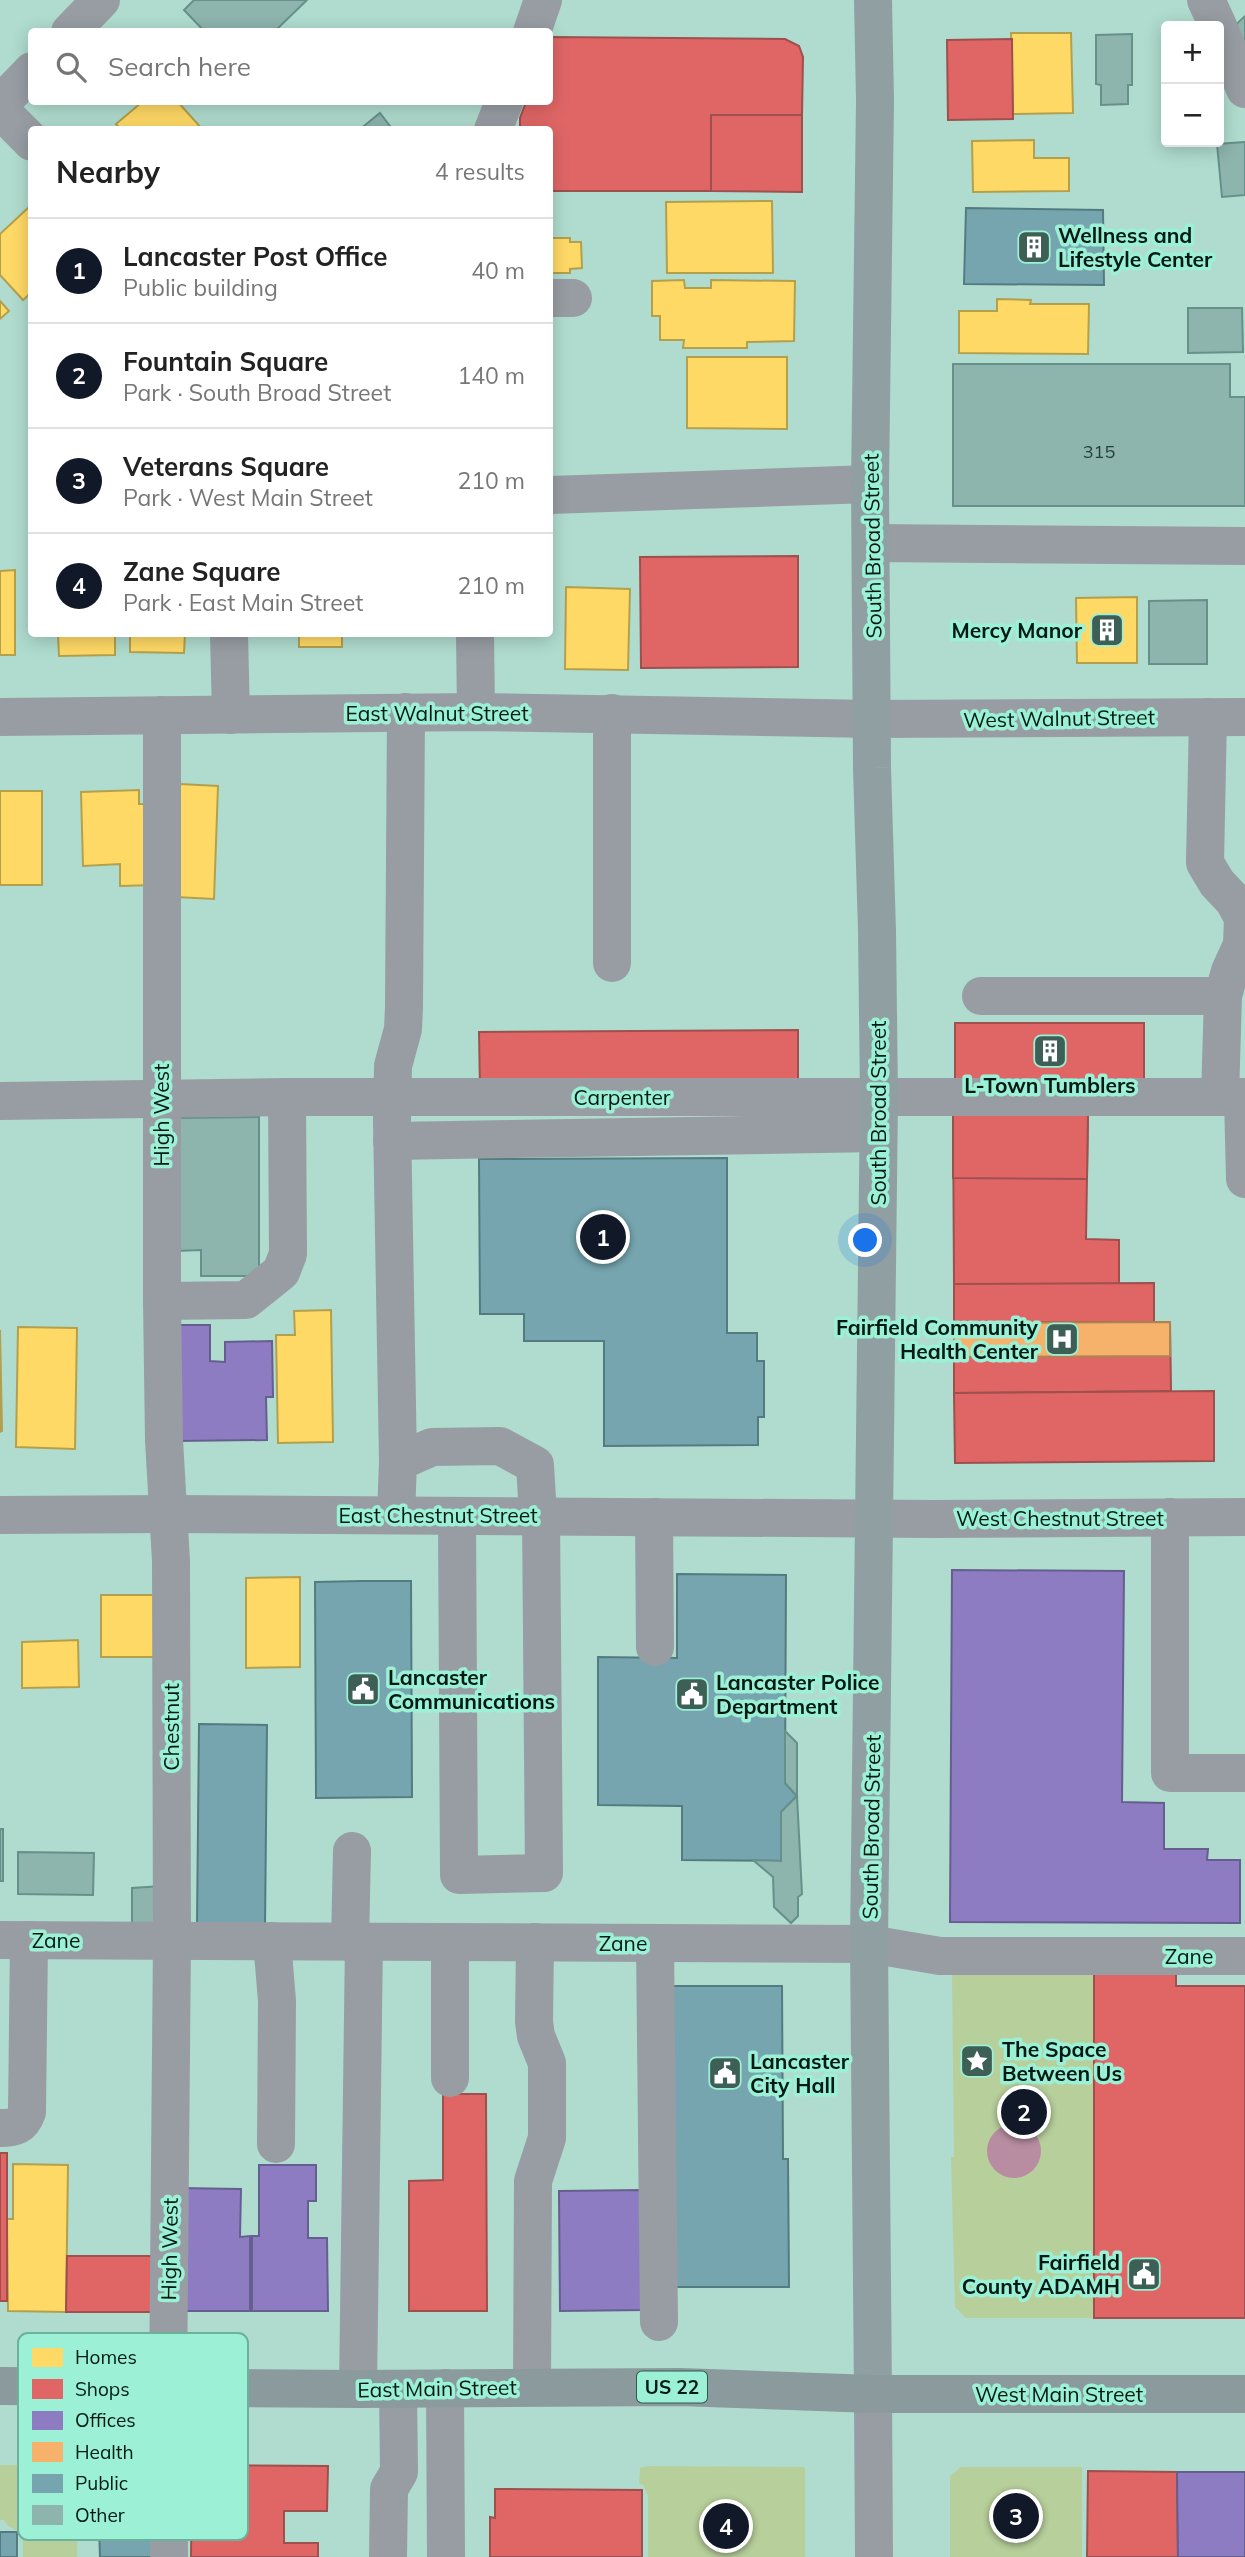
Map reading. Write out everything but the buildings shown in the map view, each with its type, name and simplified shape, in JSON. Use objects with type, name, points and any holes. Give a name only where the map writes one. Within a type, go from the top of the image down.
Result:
[{"type":"highway","name":"East Main Street","points":[[0,2386],[18,2386]]},
{"type":"highway","name":"East Main Street","points":[[248,2389],[680,2387],[873,2394]]},
{"type":"highway","name":"West Main Street","points":[[873,2394],[1245,2394]]},
{"type":"main road","name":"South Broad Street","points":[[873,0],[870,484],[879,1115],[869,1944],[873,2394]]},
{"type":"street","points":[[74,28],[101,0]]},
{"type":"street","points":[[533,28],[543,0]]},
{"type":"street","points":[[1206,0],[1215,21]]},
{"type":"street","points":[[1224,41],[1245,89]]},
{"type":"street","points":[[0,104],[28,75]]},
{"type":"street","points":[[495,126],[503,105]]},
{"type":"street","points":[[0,110],[28,138]]},
{"type":"street","points":[[553,495],[870,484]]},
{"type":"street","points":[[871,543],[1245,546]]},
{"type":"street","points":[[229,637],[231,715]]},
{"type":"street","points":[[475,637],[476,712]]},
{"type":"street","points":[[396,1515],[398,1462],[392,1142],[393,1066],[403,1029],[404,1007],[406,712]]},
{"type":"street","name":"East Walnut Street","points":[[0,718],[476,712],[873,719]]},
{"type":"street","points":[[612,713],[612,963]]},
{"type":"street","name":"High West","points":[[162,716],[162,1301],[164,1440],[170,1514]]},
{"type":"street","points":[[1208,716],[1205,863],[1217,883],[1234,901],[1242,918],[1244,945],[1230,971],[1223,996],[1245,1179]]},
{"type":"street","name":"West Walnut Street","points":[[873,719],[1245,717]]},
{"type":"street","points":[[981,996],[1223,996]]},
{"type":"street","name":"Carpenter","points":[[0,1101],[394,1096],[879,1115],[1236,1097]]},
{"type":"street","points":[[162,1301],[246,1300],[281,1272],[288,1254],[287,1097]]},
{"type":"street","points":[[392,1142],[879,1115]]},
{"type":"street","points":[[398,1462],[432,1447],[500,1446],[535,1465],[540,1516],[544,1873],[458,1875],[457,1516]]},
{"type":"street","name":"Chestnut","points":[[170,1514],[172,1940]]},
{"type":"street","name":"East Chestnut Street","points":[[0,1515],[875,1518]]},
{"type":"street","points":[[654,1517],[654,1647]]},
{"type":"street","points":[[1170,1517],[1170,1773],[1245,1773]]},
{"type":"street","name":"West Chestnut Street","points":[[875,1518],[1245,1517]]},
{"type":"street","points":[[352,1851],[357,1942],[358,2389]]},
{"type":"street","points":[[0,2128],[16,2127],[22,2123],[27,2112],[14,1940]]},
{"type":"street","name":"Zane","points":[[14,1940],[869,1944],[940,1956],[1245,1956]]},
{"type":"street","name":"High West","points":[[168,2333],[172,1940]]},
{"type":"street","points":[[272,1941],[277,2001],[276,2144]]},
{"type":"street","points":[[450,1942],[450,2078]]},
{"type":"street","points":[[532,2387],[533,2181],[547,2138],[547,2063],[536,2036],[534,2022],[535,1942]]},
{"type":"street","points":[[655,1943],[659,2322]]},
{"type":"street","points":[[445,2388],[446,2557]]},
{"type":"street","points":[[388,2557],[389,2489],[399,2472],[398,2389]]},
{"type":"street","points":[[873,2394],[874,2557]]},
{"type":"green space","points":[[1094,1967],[1094,2318],[966,2318],[955,2307],[951,2157],[954,2157],[952,1969]]},
{"type":"green space","points":[[0,2465],[18,2465],[18,2531],[8,2526],[4,2520],[0,2520]]},
{"type":"green space","points":[[805,2467],[805,2557],[648,2557],[648,2495],[643,2485],[639,2484],[640,2468]]},
{"type":"green space","points":[[961,2467],[1082,2467],[1082,2557],[950,2557],[950,2476]]},
{"type":"green space","points":[[23,2540],[77,2540],[77,2557],[23,2557]]},
{"type":"shaded area","points":[[1019,2124],[1029,2128],[1037,2136],[1041,2151],[1037,2166],[1029,2174],[1009,2178],[999,2174],[991,2166],[987,2146],[991,2136],[999,2128]]},
{"type":"place","name":"Wellness and Lifestyle Center","points":[[1034,247]]},
{"type":"place","name":"Mercy Manor","points":[[1107,630]]},
{"type":"place","name":"L-Town Tumblers","points":[[1050,1051]]},
{"type":"place","name":"Lancaster Post Office","points":[[603,1237]]},
{"type":"place","name":"Fairfield Community Health Center","points":[[1062,1339]]},
{"type":"place","name":"Lancaster Communications","points":[[363,1689]]},
{"type":"place","name":"Lancaster Police Department","points":[[692,1694]]},
{"type":"place","name":"The Space Between Us","points":[[977,2061]]},
{"type":"place","name":"Lancaster City Hall","points":[[725,2073]]},
{"type":"place","name":"Fountain Square","points":[[1024,2112]]},
{"type":"place","name":"Fairfield County ADAMH","points":[[1144,2274]]},
{"type":"place","name":"Veterans Square","points":[[1016,2516]]},
{"type":"place","name":"Zane Square","points":[[726,2526]]}]
